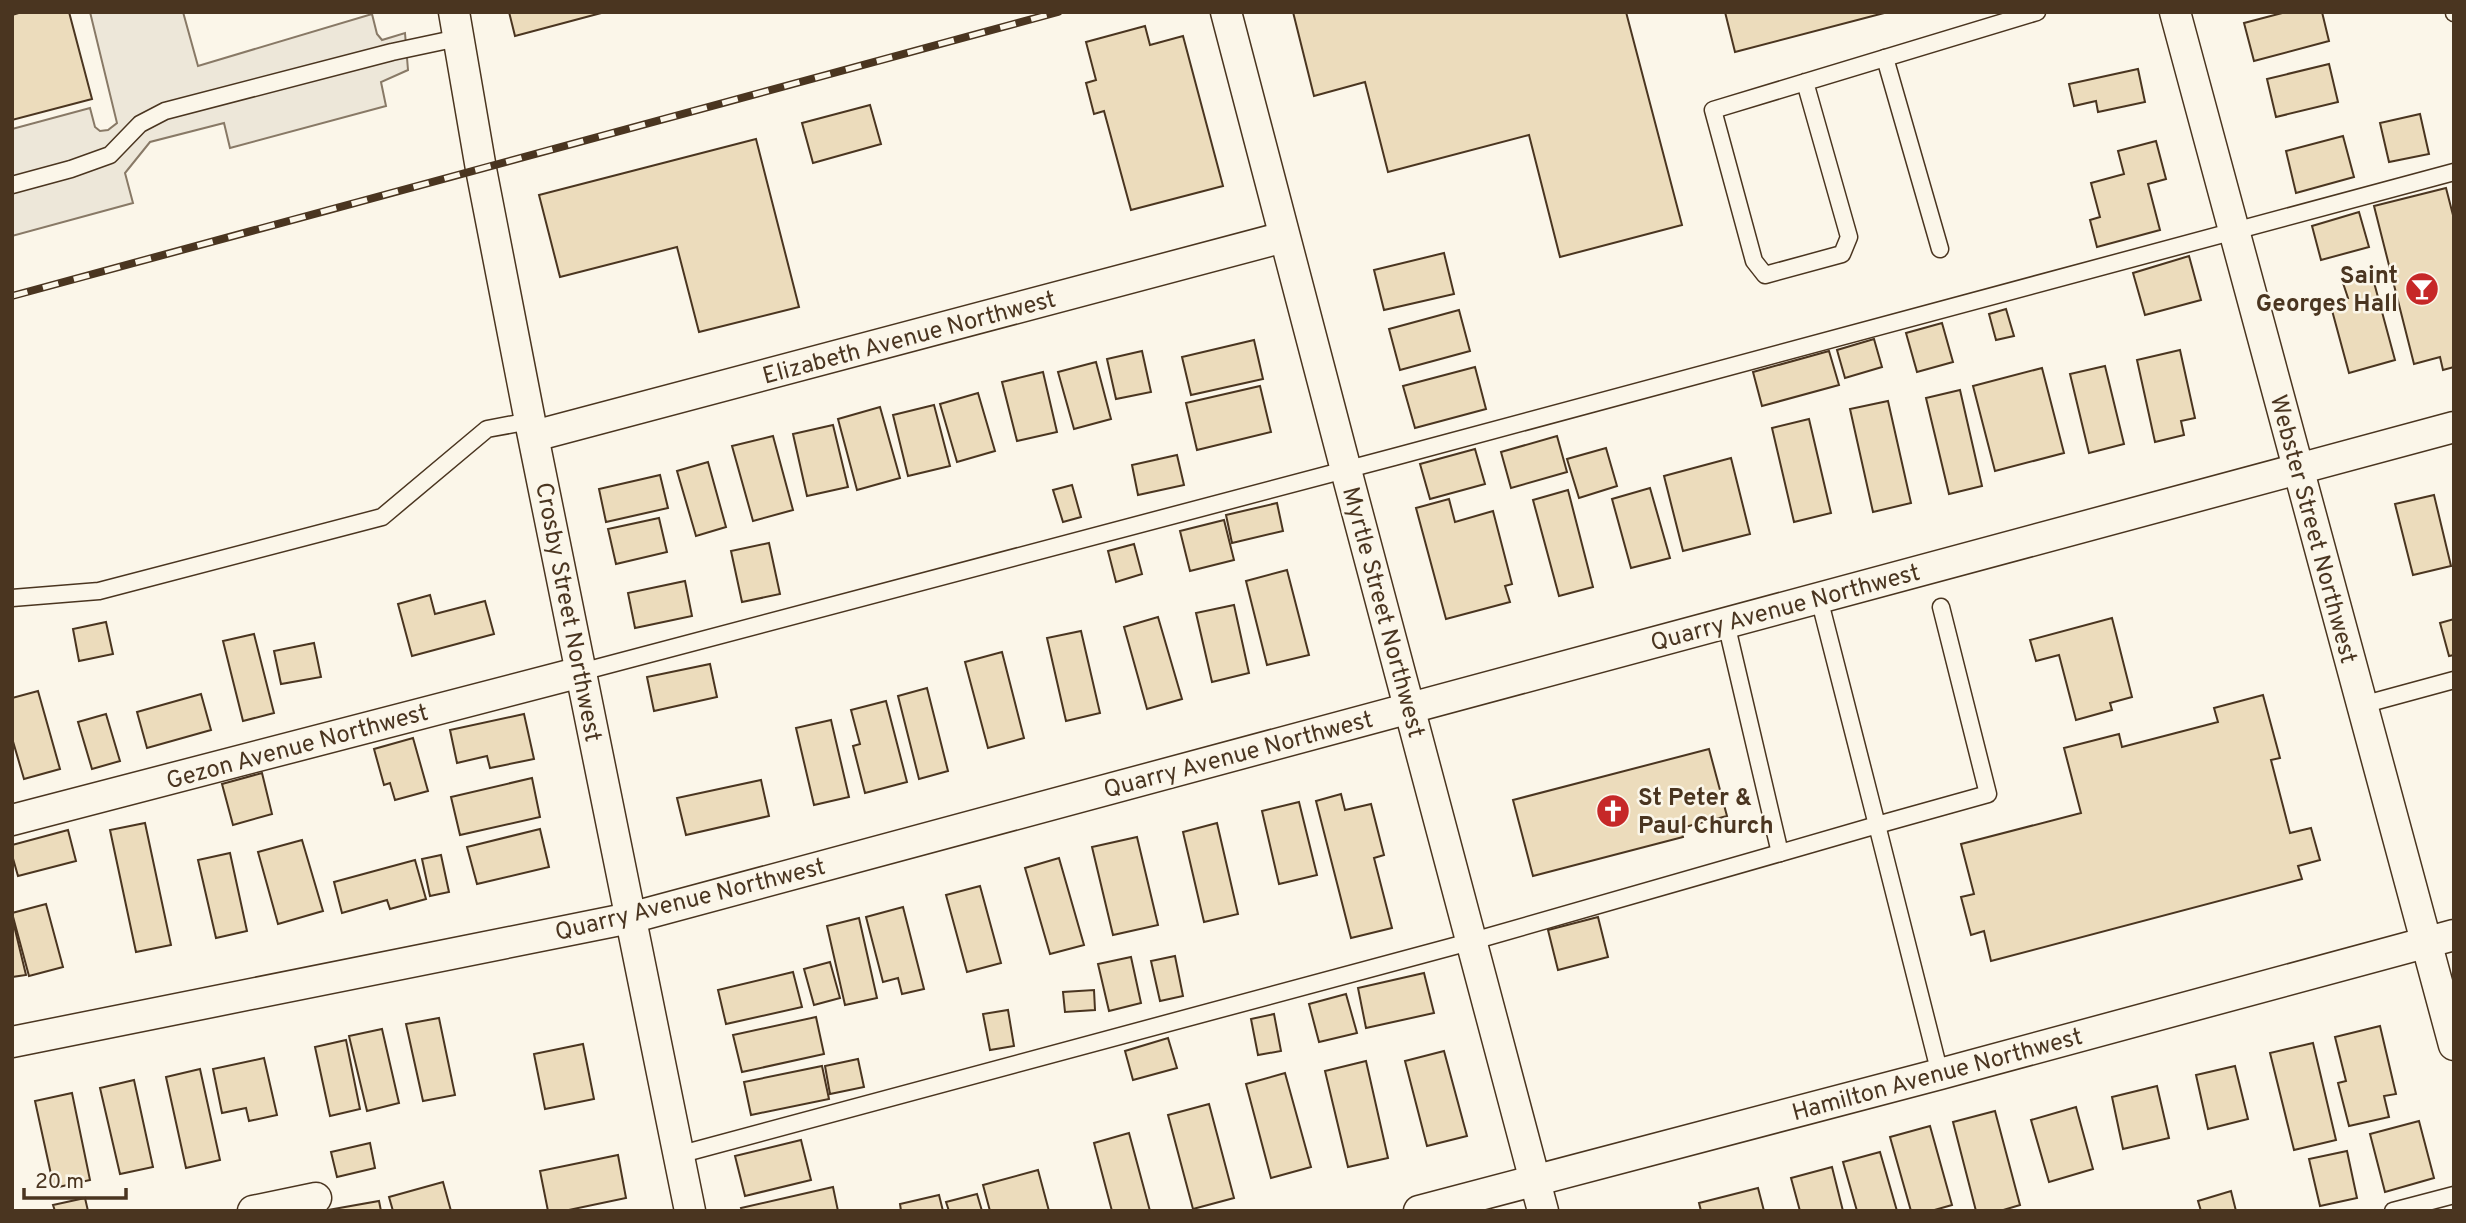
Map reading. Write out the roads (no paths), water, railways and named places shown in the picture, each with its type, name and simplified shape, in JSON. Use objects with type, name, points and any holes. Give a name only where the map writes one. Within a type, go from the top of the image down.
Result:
[{"type":"street","name":"Myrtle Street Northwest","points":[[1226,12],[1543,1211]]},
{"type":"street","name":"Webster Street Northwest","points":[[2175,12],[2362,705],[2440,939],[2454,1045]]},
{"type":"street","name":"Crosby Street Northwest","points":[[456,25],[532,429],[690,1211]]},
{"type":"street","name":"Elizabeth Avenue Northwest","points":[[532,429],[1284,237]]},
{"type":"street","name":"Quarry Avenue Northwest","points":[[12,1042],[630,918],[2454,427]]},
{"type":"street","name":"Gezon Avenue Northwest","points":[[12,820],[581,672]]},
{"type":"street","name":"Hamilton Avenue Northwest","points":[[1419,1211],[2440,939]]},
{"type":"street","points":[[253,1211],[316,1198]]},
{"type":"lane","points":[[1805,82],[1849,237],[1842,254],[1765,275],[1754,261],[1713,110],[1805,82],[2037,12]]},
{"type":"lane","points":[[12,185],[110,155],[140,124],[165,111],[392,52],[456,25]]},
{"type":"lane","points":[[1885,58],[1940,249]]},
{"type":"lane","points":[[581,672],[1346,470],[2454,172]]},
{"type":"lane","points":[[12,598],[99,591],[382,517],[487,429],[532,429]]},
{"type":"lane","points":[[1819,598],[1940,1074]]},
{"type":"lane","points":[[678,1155],[1473,941],[1988,794],[1941,607]]},
{"type":"lane","points":[[1726,623],[1780,853]]},
{"type":"lane","points":[[2362,705],[2454,680]]},
{"type":"lane","points":[[2393,1211],[2454,1195]]},
{"type":"railway","points":[[12,296],[1058,12]]},
{"type":"place","name":"Saint Georges Hall","points":[[2422,289]]},
{"type":"place","name":"St Peter & Paul Church","points":[[1613,811]]}]
